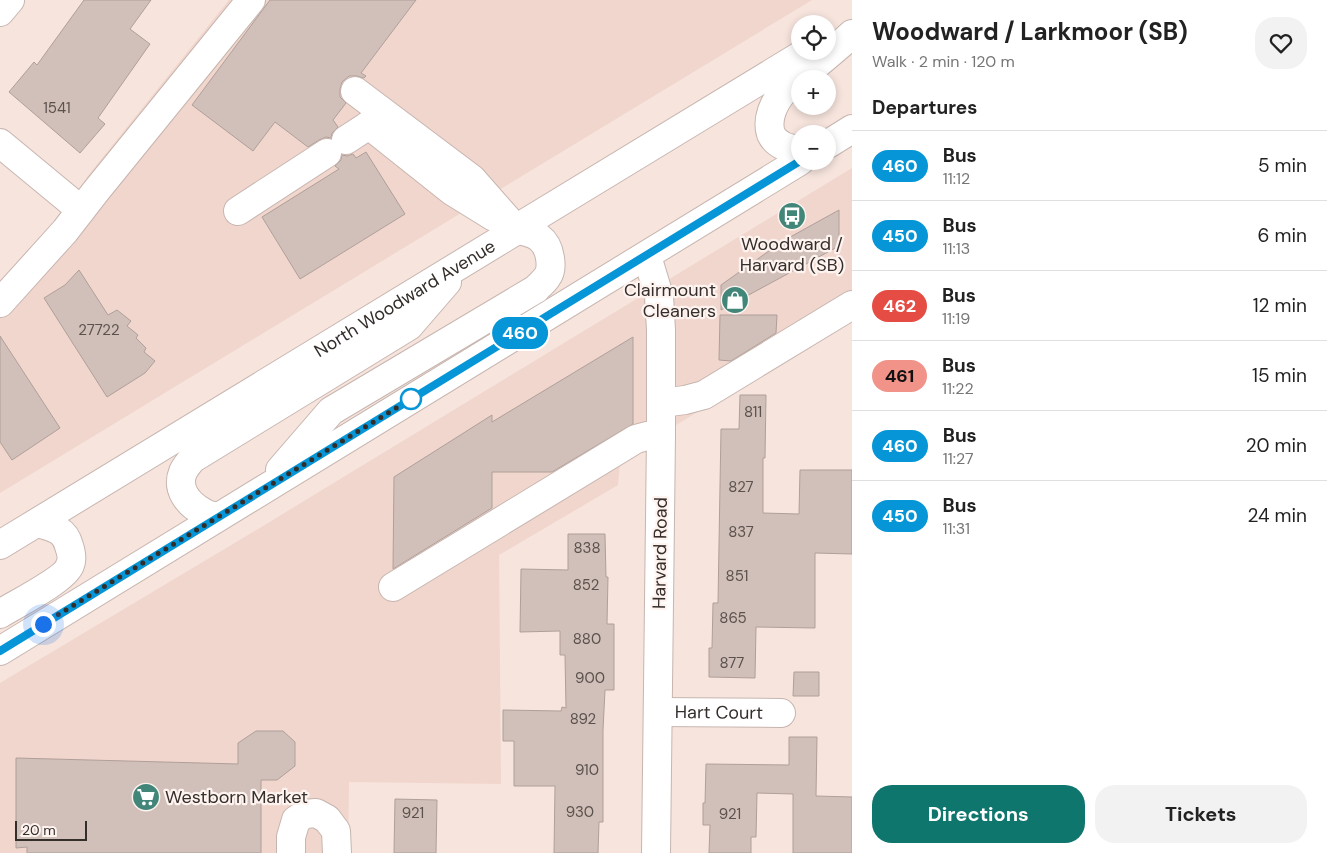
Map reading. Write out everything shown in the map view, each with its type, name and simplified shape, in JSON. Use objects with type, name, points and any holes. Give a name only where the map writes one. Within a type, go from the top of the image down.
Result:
[{"type":"main road","points":[[0,12],[10,0]]},
{"type":"main road","points":[[0,302],[65,231],[251,0]]},
{"type":"main road","points":[[836,34],[852,24]]},
{"type":"main road","points":[[791,149],[780,144],[772,137],[769,126],[772,112],[784,92],[852,34]]},
{"type":"main road","name":"North Woodward Avenue","points":[[0,545],[793,60]]},
{"type":"main road","points":[[261,491],[331,412],[536,289],[548,276],[551,264],[549,252],[543,240],[531,232],[517,230],[472,179],[376,119],[355,91]]},
{"type":"main road","points":[[238,211],[376,119]]},
{"type":"main road","points":[[836,139],[852,129]]},
{"type":"main road","points":[[0,143],[81,210]]},
{"type":"main road","points":[[0,651],[791,167]]},
{"type":"main road","name":"Harvard Road","points":[[647,256],[659,296],[661,316],[662,403],[656,853]]},
{"type":"main road","points":[[218,517],[204,513],[184,495],[180,483],[183,471],[192,459],[409,326],[464,262]]},
{"type":"main road","points":[[662,403],[704,395],[852,305]]},
{"type":"main road","points":[[393,587],[636,438],[661,435]]},
{"type":"main road","points":[[0,614],[60,577],[70,567],[72,557],[64,533],[37,523]]},
{"type":"main road","name":"Hart Court","points":[[658,712],[781,713]]},
{"type":"main road","points":[[291,853],[291,837],[296,820],[305,814],[316,814],[327,819],[336,831],[337,853]]},
{"type":"shaded area","points":[[229,0],[812,0],[0,493],[0,291],[60,228],[87,177]]},
{"type":"shaded area","points":[[852,168],[852,316],[620,461],[618,485],[499,555],[501,784],[349,782],[348,853],[0,853],[0,683],[253,532]]},
{"type":"building","points":[[84,0],[151,0],[130,29],[150,44],[98,118],[105,124],[80,153],[9,92],[34,62],[37,65]]},
{"type":"building","points":[[270,0],[416,0],[361,73],[366,76],[364,78],[349,76],[342,82],[340,97],[346,103],[333,120],[338,127],[332,133],[331,138],[326,137],[308,147],[275,122],[253,151],[192,105]]},
{"type":"building","points":[[366,152],[405,214],[300,279],[262,217],[339,169],[335,166],[341,160],[342,155],[353,154],[356,158]]},
{"type":"building","points":[[839,210],[839,246],[721,310],[721,285],[783,241]]},
{"type":"building","points":[[79,270],[108,315],[117,310],[131,321],[127,326],[138,335],[136,338],[146,348],[144,352],[155,361],[145,373],[107,397],[44,298],[65,285]]},
{"type":"building","points":[[720,315],[777,315],[776,333],[731,361],[719,360]]},
{"type":"building","points":[[0,336],[60,428],[12,460],[0,442]]},
{"type":"building","points":[[633,337],[633,424],[552,472],[492,472],[492,508],[393,569],[394,477],[492,415],[492,422]]},
{"type":"building","points":[[740,395],[766,395],[763,513],[799,514],[800,470],[852,470],[852,554],[815,553],[815,628],[756,627],[755,678],[709,677],[709,648],[712,648],[713,603],[718,603],[721,429],[739,429]]},
{"type":"building","points":[[568,534],[605,534],[606,577],[608,577],[607,624],[614,624],[614,690],[605,690],[603,822],[599,822],[598,853],[554,853],[555,786],[514,786],[514,741],[503,741],[503,710],[561,711],[562,707],[566,708],[565,655],[560,655],[560,631],[520,632],[521,569],[568,570]]},
{"type":"building","points":[[794,672],[819,672],[819,696],[793,696]]},
{"type":"building","points":[[256,731],[283,731],[295,742],[295,766],[277,780],[261,780],[261,853],[27,853],[27,847],[16,848],[16,758],[238,764],[238,743]]},
{"type":"building","points":[[789,737],[817,737],[816,796],[852,797],[852,853],[793,853],[793,794],[757,793],[756,837],[751,837],[751,853],[709,853],[710,825],[703,825],[706,764],[789,765]]},
{"type":"building","points":[[395,799],[437,800],[436,853],[394,853]]},
{"type":"bus line","name":"460","points":[[0,651],[791,167]]},
{"type":"place","name":"Woodward / Harvard (SB)","points":[[792,216]]},
{"type":"place","name":"Clairmount Cleaners","points":[[735,300]]},
{"type":"place","name":"Westborn Market","points":[[146,797]]},
{"type":"route","points":[[43,624],[411,399]]}]
